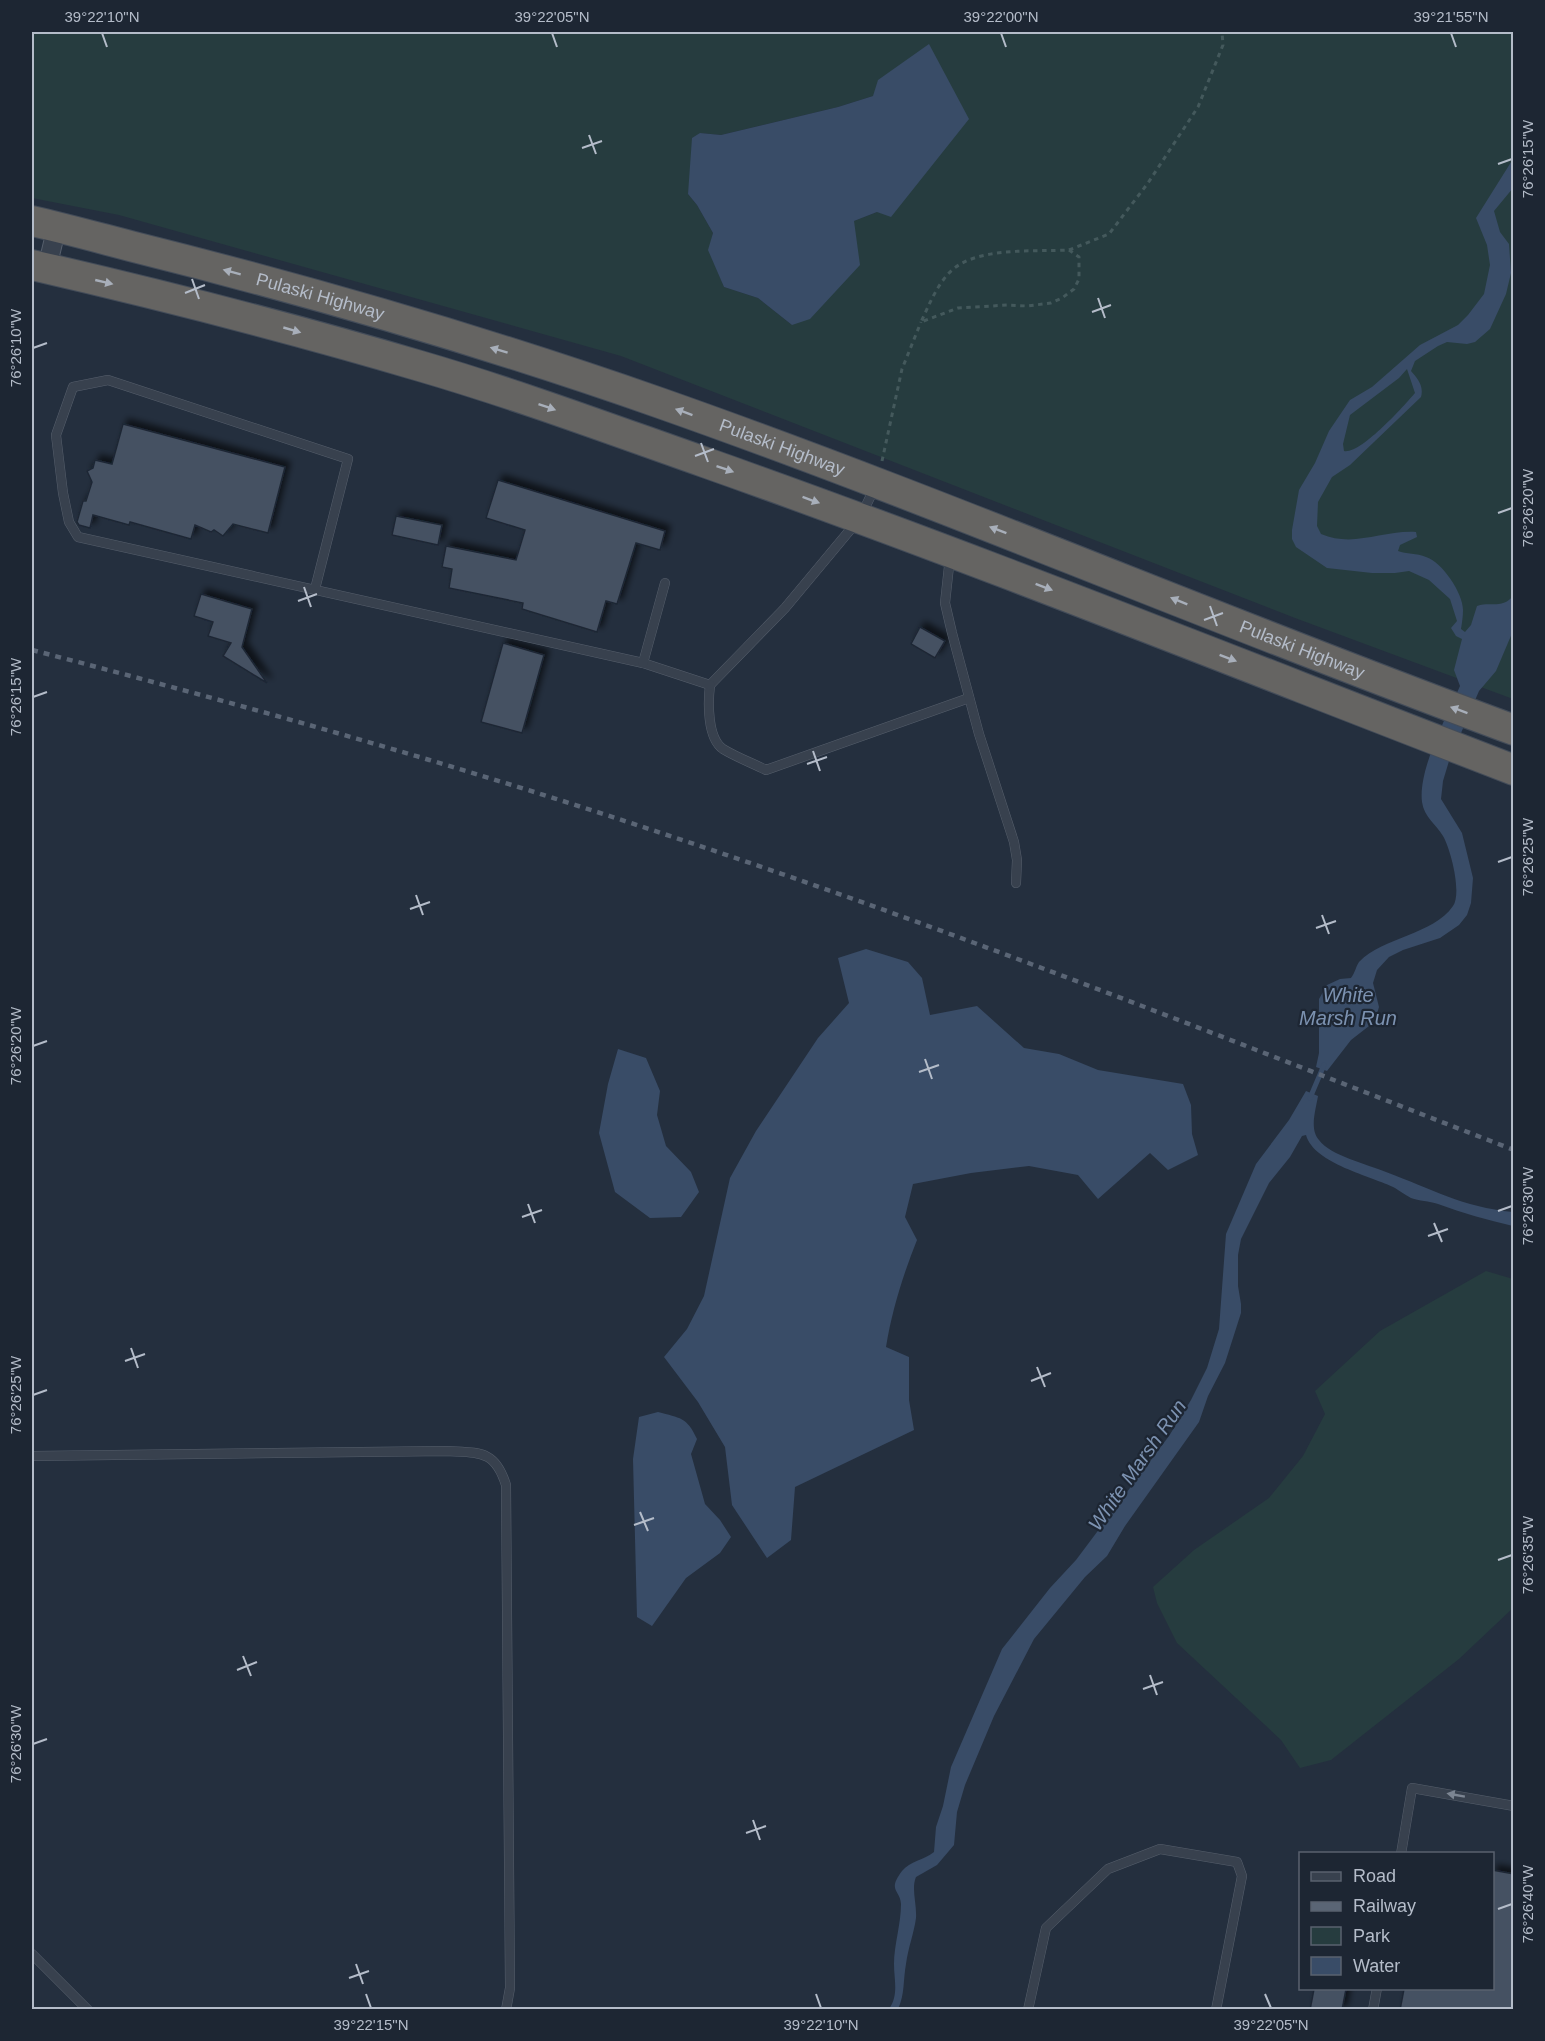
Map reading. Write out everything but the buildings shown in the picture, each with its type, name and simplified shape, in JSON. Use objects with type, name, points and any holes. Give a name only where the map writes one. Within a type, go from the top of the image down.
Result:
[{"type":"highway","name":"Pulaski Highway","points":[[44,224],[321,296],[525,358],[657,402],[877,483],[1408,692],[1514,730]]},
{"type":"highway","name":"Pulaski Highway","points":[[39,267],[256,320],[421,366],[621,433],[950,551],[1514,770]]},
{"type":"street","points":[[39,267],[44,224]]},
{"type":"lane","points":[[315,589],[348,459],[108,380],[73,387],[56,435],[69,522],[78,537],[643,663],[710,685]]},
{"type":"lane","points":[[877,483],[860,518],[785,608],[710,685],[710,719],[720,747],[766,770],[969,698]]},
{"type":"lane","points":[[950,551],[945,603],[969,698],[1014,842],[1017,860],[1016,883]]},
{"type":"lane","points":[[643,663],[665,583]]},
{"type":"lane","points":[[32,1456],[447,1451],[483,1453],[494,1460],[501,1470],[506,1485],[510,1988],[506,2010]]},
{"type":"lane","points":[[1401,1852],[1412,1788],[1514,1806]]},
{"type":"lane","points":[[1028,2010],[1046,1928],[1108,1869],[1160,1849],[1237,1862],[1242,1876],[1216,2010]]},
{"type":"lane","points":[[32,1954],[88,2010]]},
{"type":"lane","points":[[1373,2010],[1377,1990]]},
{"type":"path","points":[[877,483],[902,369],[937,288],[956,266],[980,256],[1069,250],[1109,234],[1148,183],[1198,107],[1223,45],[1222,32]]},
{"type":"path","points":[[921,322],[958,308],[1042,305],[1062,298],[1074,289],[1079,279],[1079,257],[1069,250]]},
{"type":"green space","points":[[32,32],[1513,32],[1513,699],[1295,618],[621,356],[119,215],[32,198]],"holes":[[[873,96],[877,212],[854,221],[792,325],[758,298],[724,287],[709,250],[713,233],[688,194],[700,133],[721,135],[838,107]]]},
{"type":"green space","points":[[1486,1271],[1513,1279],[1513,1608],[1459,1659],[1331,1760],[1300,1768],[1281,1740],[1177,1643],[1157,1603],[1153,1587],[1194,1550],[1269,1498],[1303,1456],[1325,1414],[1315,1391],[1380,1331]]},
{"type":"water","points":[[929,44],[969,119],[891,217],[877,212],[854,221],[860,265],[810,319],[792,325],[758,298],[724,287],[708,250],[713,233],[688,194],[692,138],[700,133],[721,135],[838,107],[873,96],[878,80]]},
{"type":"water","name":"White Marsh Run","points":[[1513,159],[1513,188],[1494,211],[1500,232],[1509,244],[1511,273],[1506,294],[1490,329],[1475,342],[1467,344],[1447,342],[1415,361],[1411,371],[1421,386],[1421,397],[1350,465],[1332,477],[1318,502],[1317,526],[1321,534],[1345,539],[1416,532],[1417,537],[1400,545],[1398,551],[1426,557],[1445,571],[1456,587],[1462,603],[1461,629],[1465,632],[1471,625],[1477,606],[1501,604],[1510,600],[1514,595],[1513,631],[1496,671],[1479,691],[1449,761],[1443,781],[1441,799],[1462,833],[1473,878],[1471,903],[1467,915],[1459,925],[1440,938],[1389,957],[1377,970],[1373,983],[1379,1007],[1376,1017],[1369,1026],[1351,1040],[1327,1071],[1316,1067],[1319,1053],[1319,999],[1327,985],[1340,979],[1351,978],[1359,962],[1369,954],[1433,923],[1444,916],[1455,900],[1456,882],[1449,851],[1443,836],[1425,812],[1422,789],[1429,759],[1460,686],[1454,670],[1462,639],[1456,636],[1451,628],[1457,621],[1450,599],[1429,580],[1409,571],[1372,573],[1327,568],[1296,547],[1292,539],[1292,530],[1299,490],[1315,463],[1329,431],[1350,400],[1372,387],[1420,345],[1458,325],[1484,294],[1490,265],[1487,245],[1476,218]],"holes":[[[1407,369],[1415,393],[1371,438],[1351,450],[1344,451],[1343,444],[1350,415],[1399,378]]]},
{"type":"water","points":[[866,949],[908,962],[922,978],[930,1015],[977,1006],[1024,1048],[1059,1054],[1098,1070],[1183,1084],[1191,1105],[1192,1134],[1198,1155],[1168,1170],[1150,1153],[1098,1199],[1078,1175],[1029,1166],[971,1173],[913,1184],[905,1217],[917,1240],[891,1320],[886,1347],[909,1357],[909,1400],[914,1430],[795,1487],[791,1540],[767,1558],[732,1505],[725,1447],[698,1402],[664,1357],[687,1329],[704,1296],[730,1178],[756,1131],[818,1038],[849,1003],[838,958]]},
{"type":"water","points":[[618,1049],[646,1058],[660,1091],[657,1115],[666,1146],[691,1172],[699,1192],[681,1217],[650,1218],[615,1192],[599,1133],[608,1084]]},
{"type":"water","name":"White Marsh Run","points":[[1306,1091],[1318,1096],[1314,1130],[1319,1140],[1332,1151],[1463,1202],[1513,1212],[1513,1226],[1411,1198],[1395,1188],[1332,1161],[1311,1145],[1306,1135],[1302,1136],[1290,1157],[1269,1183],[1241,1239],[1238,1255],[1238,1286],[1241,1313],[1225,1363],[1208,1396],[1199,1422],[1125,1526],[1107,1556],[1085,1577],[1034,1639],[994,1716],[965,1785],[957,1812],[954,1845],[937,1865],[916,1877],[914,1886],[916,1918],[907,1958],[902,1998],[898,2009],[889,2009],[895,1993],[894,1957],[901,1912],[895,1882],[909,1865],[934,1852],[936,1827],[951,1767],[1002,1649],[1050,1588],[1076,1560],[1169,1436],[1191,1400],[1207,1368],[1219,1329],[1226,1234],[1256,1164],[1289,1120]]},
{"type":"water","points":[[658,1412],[682,1420],[690,1426],[697,1439],[691,1454],[705,1504],[720,1520],[731,1537],[720,1553],[686,1578],[652,1626],[637,1617],[633,1459],[639,1417]]},
{"type":"waterway","name":"White Marsh Run","points":[[1310,1098],[1324,1065]]},
{"type":"railway","points":[[32,650],[354,738],[673,837],[990,949],[1514,1150]]}]
